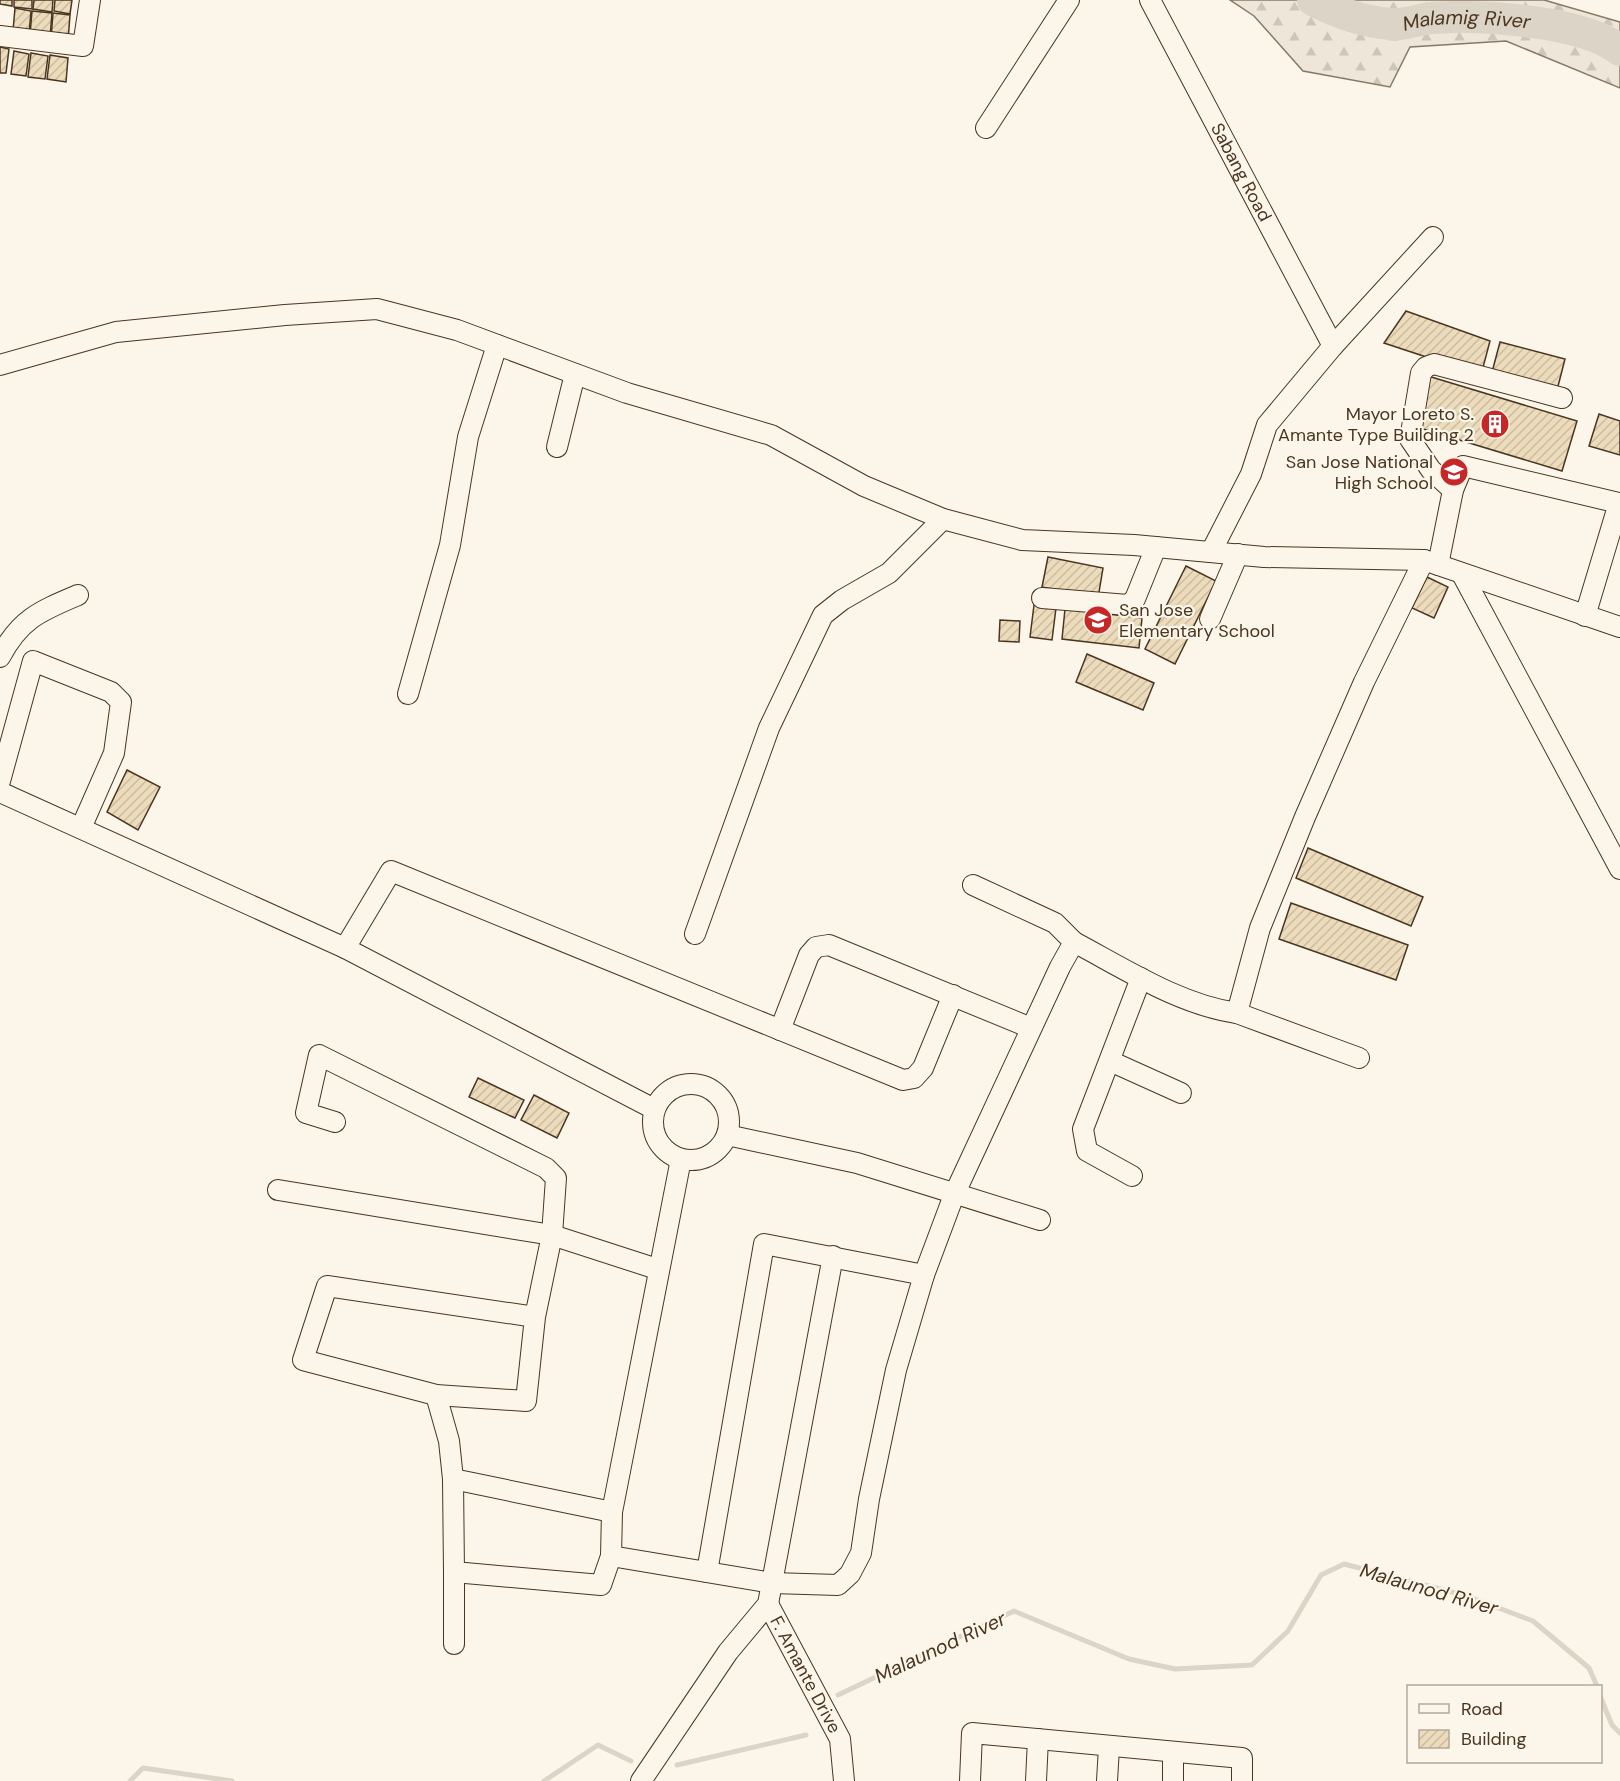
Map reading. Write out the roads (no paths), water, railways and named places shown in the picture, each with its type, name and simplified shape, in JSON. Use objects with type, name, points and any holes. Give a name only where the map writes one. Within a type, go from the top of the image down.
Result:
[{"type":"street","points":[[0,36],[83,46],[90,0]]},
{"type":"street","points":[[986,128],[1069,0]]},
{"type":"street","name":"Sabang Road","points":[[1150,0],[1333,346]]},
{"type":"street","points":[[1211,552],[1251,474],[1268,425],[1333,346],[1433,237]]},
{"type":"street","points":[[0,365],[116,332],[285,315],[377,309],[457,330],[627,393],[771,435],[864,486],[943,519],[1022,540],[1238,554],[1431,563],[1620,627]]},
{"type":"street","points":[[408,694],[450,545],[468,437],[497,345]]},
{"type":"street","points":[[1453,490],[1431,470],[1410,439],[1422,373],[1426,367],[1434,364],[1562,398]]},
{"type":"street","points":[[557,447],[575,374]]},
{"type":"street","points":[[1237,1013],[1260,928],[1305,817],[1364,682],[1431,563],[1453,490],[1463,466],[1619,503],[1585,616]]},
{"type":"street","points":[[695,934],[769,728],[823,615],[842,600],[890,573],[943,519]]},
{"type":"street","points":[[1042,598],[1128,605],[1135,599],[1156,547]]},
{"type":"street","points":[[1210,619],[1238,554]]},
{"type":"street","points":[[1462,574],[1620,869]]},
{"type":"street","points":[[0,657],[18,628],[36,613],[78,595]]},
{"type":"street","points":[[0,781],[33,661],[111,693],[121,702],[114,753],[81,828]]},
{"type":"street","points":[[0,792],[345,948],[654,1109]]},
{"type":"street","points":[[345,948],[392,871],[903,1080],[914,1078],[923,1068],[953,995]]},
{"type":"street","points":[[973,885],[1055,923],[1074,942],[1141,978],[1214,1010],[1237,1013],[1359,1058]]},
{"type":"street","points":[[611,1556],[772,1583],[838,1585],[850,1575],[861,1553],[869,1499],[896,1370],[924,1275],[954,1195],[1031,1028],[1074,942]]},
{"type":"street","points":[[780,1030],[809,955],[816,947],[829,945],[1031,1028]]},
{"type":"street","points":[[1132,1176],[1087,1151],[1083,1129],[1141,978]]},
{"type":"street","points":[[335,1122],[306,1113],[319,1055],[546,1168],[556,1178],[552,1235],[535,1317],[526,1401],[436,1395],[303,1359],[327,1286],[535,1317]]},
{"type":"street","points":[[1110,1061],[1181,1093]]},
{"type":"street","points":[[697,1084],[709,1089],[727,1109],[729,1122],[727,1135],[722,1145],[703,1159],[681,1159],[669,1154],[654,1134],[654,1109],[661,1097],[671,1089],[697,1084]]},
{"type":"street","points":[[727,1135],[857,1163],[1040,1220]]},
{"type":"street","points":[[454,1572],[601,1585],[611,1556],[612,1512],[657,1269],[681,1159]]},
{"type":"street","points":[[278,1190],[552,1235],[657,1269]]},
{"type":"street","points":[[708,1572],[764,1244],[924,1275]]},
{"type":"street","points":[[641,1781],[728,1652],[768,1604],[833,1256]]},
{"type":"street","points":[[436,1395],[449,1441],[453,1479],[454,1644]]},
{"type":"street","points":[[453,1479],[612,1512]]},
{"type":"street","name":"F. Amante Drive","points":[[768,1604],[840,1739],[844,1781]]},
{"type":"street","points":[[970,1781],[972,1732],[1242,1758],[1242,1781]]},
{"type":"street","points":[[1036,1781],[1038,1739]]},
{"type":"street","points":[[1107,1781],[1109,1747]]},
{"type":"street","points":[[1173,1752],[1173,1781]]},
{"type":"waterway","name":"Malamig River","points":[[1313,0],[1351,16],[1391,24],[1452,17],[1502,19],[1556,26],[1603,40],[1620,50]]},
{"type":"waterway","name":"Malaunod River","points":[[838,1695],[1014,1611],[1129,1659],[1175,1669],[1252,1665],[1288,1631],[1321,1575],[1344,1564],[1467,1596],[1533,1621],[1589,1668],[1597,1685]]},
{"type":"waterway","name":"Malaunod River","points":[[1602,1701],[1612,1725],[1620,1733]]},
{"type":"waterway","name":"Malaunod River","points":[[677,1765],[806,1735]]},
{"type":"waterway","name":"Malaunod River","points":[[544,1781],[598,1745],[631,1761]]},
{"type":"waterway","name":"Malaunod River","points":[[130,1781],[143,1768],[232,1781]]},
{"type":"place","name":"Mayor Loreto S. Amante Type Building 2","points":[[1495,424]]},
{"type":"place","name":"San Jose National High School","points":[[1454,472]]},
{"type":"place","name":"San Jose Elementary School","points":[[1098,620]]}]
